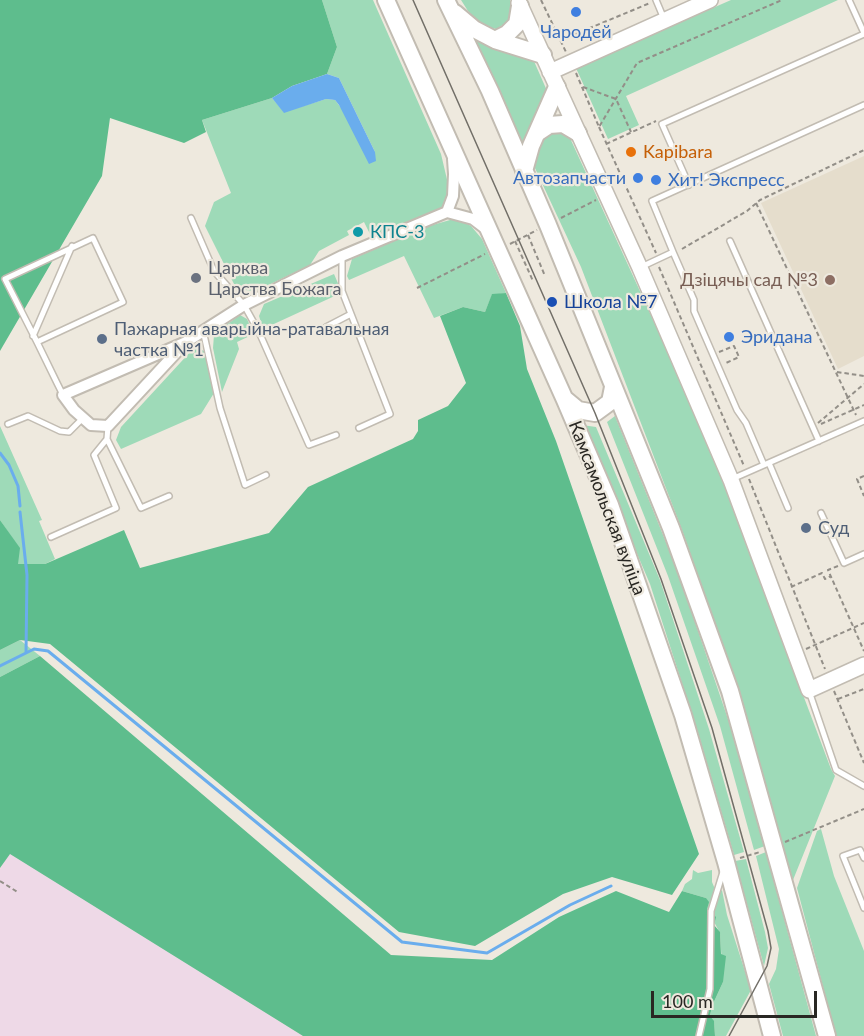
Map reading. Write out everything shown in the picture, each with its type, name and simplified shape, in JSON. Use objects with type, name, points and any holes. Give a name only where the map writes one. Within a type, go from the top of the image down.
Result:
[{"type":"main road","name":"Камсамольская вуліца","points":[[386,0],[610,505],[676,693],[726,862],[772,1036]]},
{"type":"main road","points":[[495,40],[517,24],[519,3]]},
{"type":"main road","points":[[448,4],[474,29],[495,40],[543,55]]},
{"type":"main road","points":[[448,4],[490,92],[548,225],[671,528],[730,692],[826,1036]]},
{"type":"main road","points":[[524,171],[554,79]]},
{"type":"main road","points":[[537,133],[549,125],[564,124],[578,133]]},
{"type":"main road","points":[[565,400],[578,411],[595,413],[610,402],[613,387]]},
{"type":"street","points":[[554,79],[571,63],[710,0]]},
{"type":"street","points":[[519,3],[640,268],[731,480],[809,690],[864,665]]},
{"type":"street","points":[[447,212],[453,196],[454,174],[451,148]]},
{"type":"street","points":[[186,342],[63,395],[82,419],[91,425],[108,426],[186,342],[244,305],[342,256],[447,212],[473,219],[494,241]]},
{"type":"lane","points":[[656,0],[664,20]]},
{"type":"lane","points":[[689,185],[662,124],[864,34],[849,0]]},
{"type":"lane","points":[[788,508],[746,423],[737,410],[694,311],[694,300],[652,201],[864,105]]},
{"type":"lane","points":[[191,218],[214,271],[244,305],[259,332],[309,446],[336,435]]},
{"type":"lane","points":[[37,342],[123,302],[93,238],[5,279],[63,395]]},
{"type":"lane","points":[[730,241],[819,441]]},
{"type":"lane","points":[[33,336],[72,246]]},
{"type":"lane","points":[[640,268],[674,252]]},
{"type":"lane","points":[[342,256],[342,291],[390,414],[359,428]]},
{"type":"lane","points":[[326,327],[351,314]]},
{"type":"lane","points":[[203,330],[220,408],[245,485],[267,476]]},
{"type":"lane","points":[[8,424],[28,416],[60,431],[69,432],[82,419]]},
{"type":"lane","points":[[731,480],[862,422]]},
{"type":"lane","points":[[108,426],[107,439],[141,508],[169,496]]},
{"type":"lane","points":[[51,537],[116,508],[94,455],[107,439]]},
{"type":"lane","points":[[821,513],[844,563],[864,554]]},
{"type":"lane","points":[[809,690],[836,770],[862,785],[864,777]]},
{"type":"lane","points":[[864,858],[862,849],[843,856],[864,908]]},
{"type":"lane","points":[[699,1036],[710,989],[711,910],[726,862]]},
{"type":"path","points":[[541,0],[659,259],[659,269],[747,473],[791,587],[864,763]]},
{"type":"path","points":[[561,40],[656,0]]},
{"type":"path","points":[[599,127],[637,63],[782,0]]},
{"type":"path","points":[[582,87],[616,99],[632,132]]},
{"type":"path","points":[[606,144],[656,121],[662,124]]},
{"type":"path","points":[[674,252],[687,247],[747,211],[756,203],[864,150]]},
{"type":"path","points":[[417,288],[494,241],[515,242],[606,195]]},
{"type":"path","points":[[756,203],[848,398],[862,422]]},
{"type":"path","points":[[528,235],[545,276]]},
{"type":"path","points":[[515,242],[533,281]]},
{"type":"path","points":[[728,348],[734,345],[739,357],[733,360]]},
{"type":"path","points":[[836,372],[864,376]]},
{"type":"path","points":[[813,427],[864,384]]},
{"type":"path","points":[[813,427],[864,405]]},
{"type":"path","points":[[864,476],[856,479],[864,496]]},
{"type":"path","points":[[844,563],[828,570],[864,651]]},
{"type":"path","points":[[791,587],[822,573],[825,579],[831,576]]},
{"type":"path","points":[[794,654],[864,623]]},
{"type":"path","points":[[838,699],[864,689]]},
{"type":"path","points":[[726,862],[774,847],[864,809]]},
{"type":"path","points":[[0,881],[19,893]]},
{"type":"shaded area","name":"Дзіцячы сад №3","points":[[864,156],[864,356],[838,369],[761,203]]},
{"type":"shaded area","points":[[9,853],[303,1036],[0,1036],[0,869]]},
{"type":"green space","points":[[0,0],[322,0],[337,47],[327,74],[292,86],[272,98],[202,120],[206,132],[184,143],[110,118],[102,176],[0,351]]},
{"type":"green space","points":[[322,0],[373,0],[441,154],[449,188],[448,202],[445,207],[371,236],[364,222],[347,231],[349,235],[319,251],[310,265],[256,291],[245,290],[234,284],[205,226],[214,202],[231,193],[202,120],[272,98],[284,112],[326,99],[335,100],[375,152],[339,78],[327,74],[337,47]]},
{"type":"green space","points":[[461,0],[510,0],[513,7],[510,21],[496,29],[488,27],[468,11]]},
{"type":"green space","points":[[731,0],[838,0],[626,96],[639,125],[608,139],[576,68]]},
{"type":"green space","points":[[472,37],[533,59],[548,93],[523,147]]},
{"type":"green space","points":[[551,134],[566,134],[570,138],[702,427],[835,776],[793,880],[732,672],[682,530],[581,267],[534,166],[534,154],[538,145]]},
{"type":"green space","points":[[457,218],[471,226],[482,239],[506,293],[492,295],[485,312],[463,307],[434,318],[404,256],[349,280],[347,276],[352,259],[429,226]]},
{"type":"green space","points":[[334,274],[340,288],[339,294],[263,329],[259,316],[264,304]]},
{"type":"green space","points":[[506,293],[520,326],[527,369],[556,441],[699,854],[672,895],[612,877],[563,894],[475,946],[399,932],[50,644],[20,640],[0,650],[0,520],[20,548],[18,564],[45,564],[124,530],[140,568],[269,533],[308,487],[413,439],[418,431],[418,420],[448,406],[466,383],[440,316],[463,307],[485,312],[492,294]]},
{"type":"green space","points":[[240,315],[247,319],[254,334],[237,342],[239,349],[222,392],[213,348],[214,335]]},
{"type":"green space","points":[[199,348],[204,351],[214,393],[201,414],[121,449],[116,440],[121,427],[192,350]]},
{"type":"green space","points":[[615,416],[678,572],[729,722],[765,846],[754,850],[720,726],[668,576],[607,422]]},
{"type":"green space","points":[[582,425],[596,427],[660,580],[709,729],[744,852],[734,855],[650,584]]},
{"type":"green space","points":[[0,426],[42,520],[39,521],[55,559],[45,564],[17,564],[19,548],[0,520]]},
{"type":"green space","points":[[20,640],[40,656],[0,677],[0,650]]},
{"type":"green space","points":[[40,656],[391,955],[492,960],[559,917],[616,891],[669,912],[682,891],[706,898],[709,902],[707,909],[716,917],[714,925],[720,932],[721,954],[726,956],[723,982],[710,1016],[714,1021],[715,1036],[303,1036],[10,854],[0,868],[0,677]]},
{"type":"green space","points":[[821,829],[834,876],[864,951],[864,1036],[836,1036],[797,888],[817,831]]},
{"type":"green space","points":[[766,852],[816,1036],[783,1036],[769,984],[776,969],[779,949],[756,856]]},
{"type":"green space","points":[[746,859],[768,948],[764,966],[735,861]]},
{"type":"green space","points":[[693,870],[698,873],[712,870],[712,882],[717,894],[722,890],[727,915],[751,990],[726,1036],[715,1036],[714,1022],[710,1017],[712,1006],[723,982],[720,933],[707,909],[706,898],[682,891],[685,884],[692,879]]},
{"type":"water","points":[[327,74],[339,78],[375,152],[376,161],[369,164],[335,100],[326,99],[284,113],[272,98],[292,86]]},
{"type":"waterway","points":[[0,453],[9,465],[18,486],[20,506]]},
{"type":"waterway","points":[[20,512],[27,575],[26,653]]},
{"type":"waterway","points":[[0,666],[34,649],[48,651],[402,942],[487,953],[570,905],[611,886]]},
{"type":"tram line","points":[[413,0],[595,413],[661,579],[712,728],[771,948],[767,966],[729,1036]]},
{"type":"place","name":"Чародей","points":[[576,12]]},
{"type":"place","name":"Kapibara","points":[[631,152]]},
{"type":"place","name":"Автозапчасти","points":[[638,178]]},
{"type":"place","name":"Хит! Экспресс","points":[[656,180]]},
{"type":"place","name":"КПС-3","points":[[358,232]]},
{"type":"place","name":"Царква Царства Божага","points":[[196,278]]},
{"type":"place","name":"Дзіцячы сад №3","points":[[830,280]]},
{"type":"place","name":"Школа №7","points":[[552,302]]},
{"type":"place","name":"Эридана","points":[[729,337]]},
{"type":"place","name":"Пажарная аварыйна-ратавальная частка №1","points":[[102,339]]},
{"type":"place","name":"Суд","points":[[806,528]]}]
